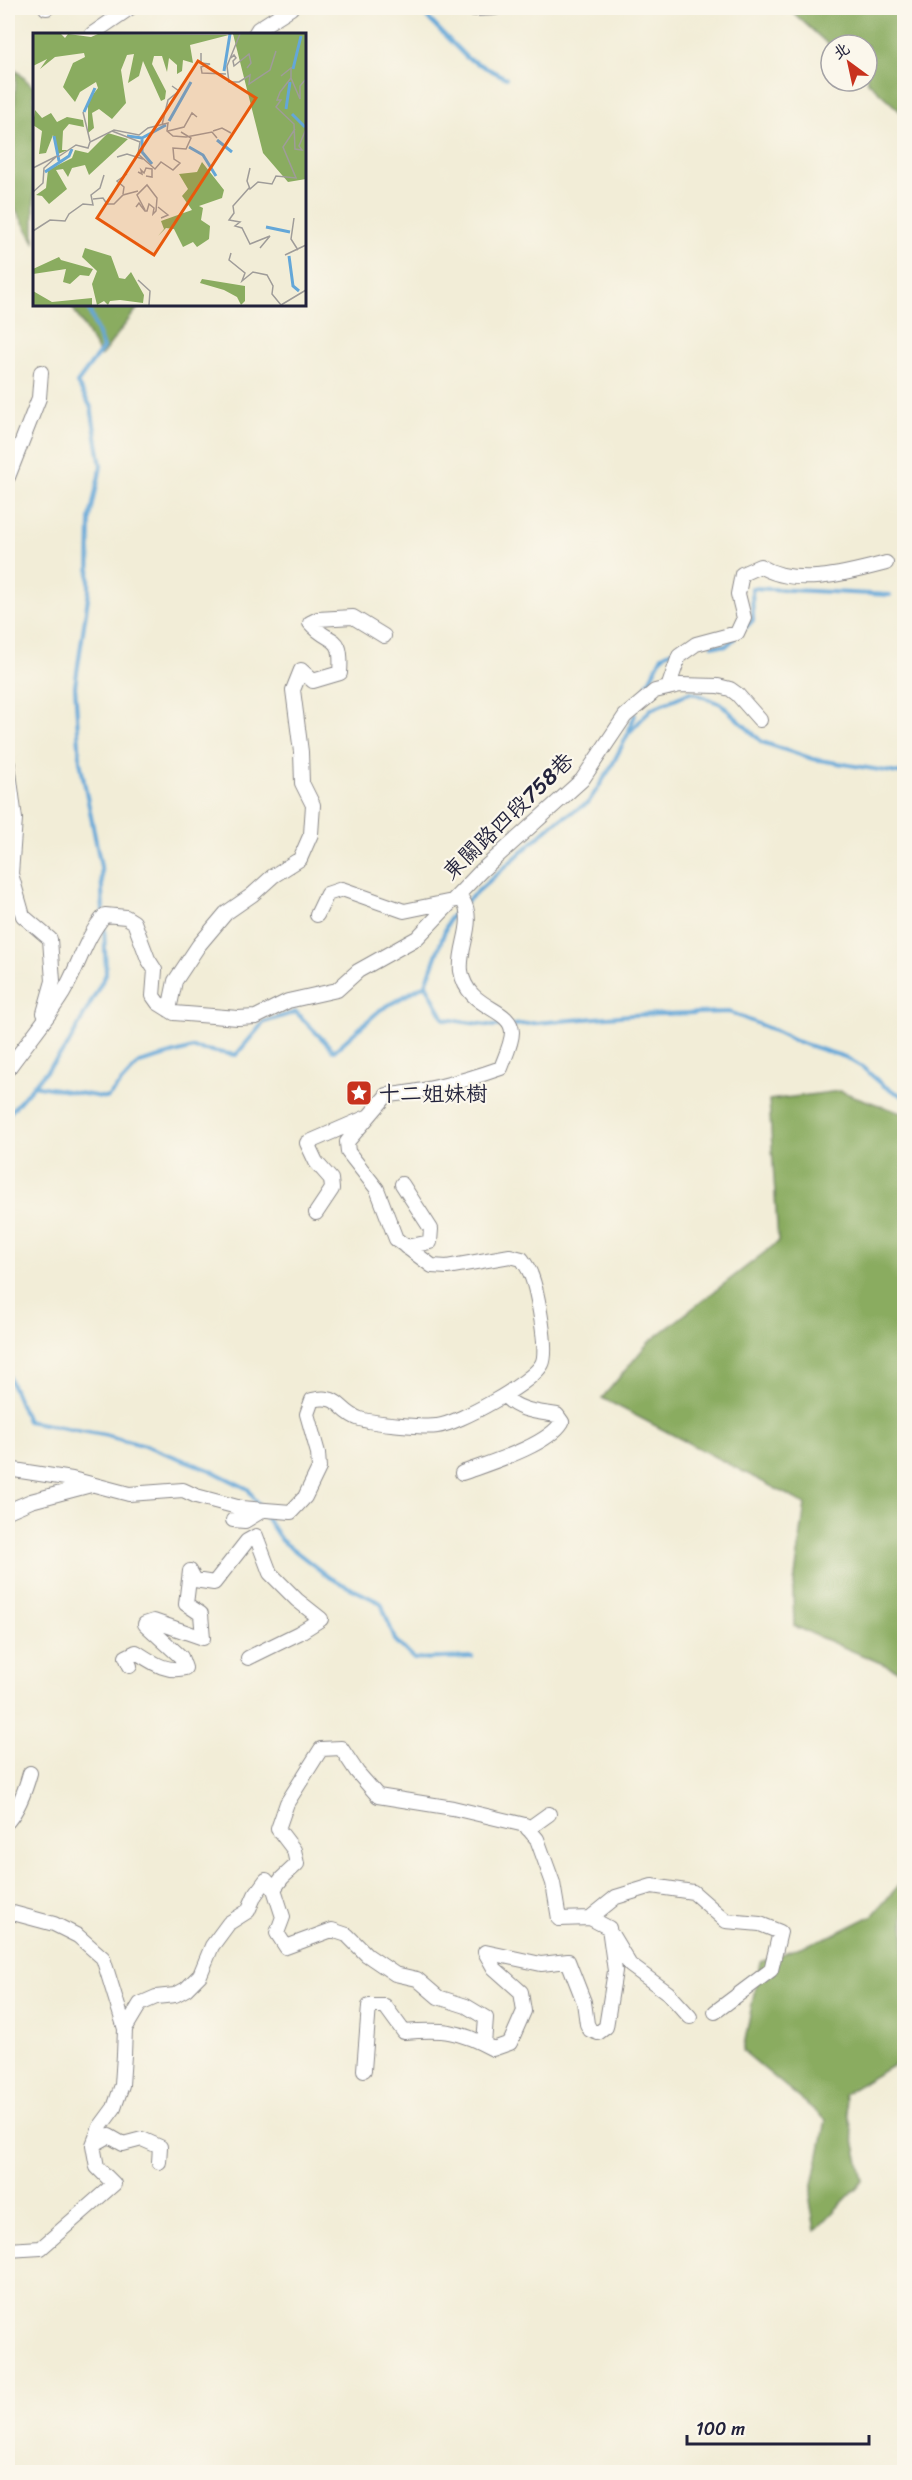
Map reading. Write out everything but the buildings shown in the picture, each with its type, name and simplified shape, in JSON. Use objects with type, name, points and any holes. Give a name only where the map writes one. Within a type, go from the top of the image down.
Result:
[{"type":"street","points":[[93,33],[130,8]]},
{"type":"street","points":[[256,33],[258,28],[291,8]]},
{"type":"street","points":[[469,8],[495,8]]},
{"type":"street","points":[[8,477],[39,398],[41,372]]},
{"type":"street","points":[[668,688],[679,656],[696,644],[737,633],[744,618],[738,594],[742,574],[760,566],[772,573],[832,576],[886,563]]},
{"type":"street","points":[[8,1069],[63,994],[101,919],[126,917],[134,922],[148,959],[155,969],[153,996],[158,1003],[169,1010],[175,981],[199,945],[226,914],[273,876],[300,858],[311,834],[313,805],[302,783],[301,752],[293,690],[301,670],[313,681],[340,673],[342,652],[333,638],[318,632],[310,623],[318,619],[353,617],[384,636]]},
{"type":"street","name":"東關路四段758巷","points":[[169,1010],[174,1013],[238,1018],[256,1017],[288,1001],[337,990],[358,971],[417,938],[481,871],[582,780],[625,716],[656,691],[680,685],[718,686],[729,689],[737,694],[760,720]]},
{"type":"street","points":[[8,764],[15,819],[11,874],[23,916],[50,939],[53,981],[41,1023]]},
{"type":"street","name":"東關路四段758巷","points":[[8,1468],[129,1494],[183,1490],[196,1496],[242,1508],[291,1512],[305,1497],[319,1468],[318,1453],[307,1414],[312,1400],[325,1397],[336,1400],[357,1418],[368,1421],[438,1426],[453,1422],[505,1396],[532,1376],[543,1364],[544,1337],[541,1321],[531,1274],[522,1259],[510,1256],[447,1267],[432,1266],[396,1239],[378,1189],[348,1152],[347,1142],[387,1095],[414,1093],[466,1080],[501,1068],[512,1035],[511,1025],[504,1014],[485,1007],[474,998],[461,970],[468,909],[462,899],[453,899],[404,910],[342,889],[327,894],[317,915]]},
{"type":"street","points":[[315,1213],[332,1189],[331,1179],[316,1162],[307,1143],[369,1117]]},
{"type":"street","points":[[402,1184],[431,1229],[430,1242],[406,1247]]},
{"type":"street","points":[[462,1473],[535,1444],[557,1430],[562,1422],[557,1415],[525,1409],[510,1403],[505,1396]]},
{"type":"street","points":[[8,1511],[31,1501],[93,1485]]},
{"type":"street","points":[[233,1520],[245,1521],[262,1510]]},
{"type":"street","points":[[248,1658],[299,1633],[321,1619],[297,1600],[270,1573],[256,1536],[262,1510]]},
{"type":"street","points":[[130,1666],[126,1657],[136,1653],[159,1666],[175,1670],[185,1668],[181,1656],[145,1624],[154,1621],[202,1638],[201,1614],[186,1604],[190,1571],[195,1580],[214,1583],[247,1541],[256,1536]]},
{"type":"street","points":[[274,1889],[297,1864],[294,1850],[278,1829],[287,1803],[321,1749],[341,1748],[357,1772],[378,1796],[453,1808],[525,1825],[537,1839],[553,1883],[559,1919],[590,1918],[609,1928],[630,1965],[668,1993],[690,2017]]},
{"type":"street","points":[[8,1821],[14,1814],[30,1773]]},
{"type":"street","points":[[528,1829],[549,1814]]},
{"type":"street","points":[[125,2029],[140,2004],[156,1997],[175,1995],[186,1989],[200,1975],[212,1946],[229,1923],[248,1911],[255,1895],[267,1880],[274,1889],[283,1917],[277,1933],[286,1947],[332,1930],[347,1935],[367,1955],[395,1974],[417,1979],[438,1997],[466,2006],[486,2018],[484,2044]]},
{"type":"street","points":[[590,1918],[616,1897],[652,1886],[693,1892],[726,1922],[760,1924],[780,1932],[771,1970],[715,2012]]},
{"type":"street","points":[[8,1915],[13,1913],[54,1924],[78,1936],[103,1958],[125,2029],[122,2085],[114,2108],[100,2127],[93,2145],[97,2167],[114,2184],[41,2248],[8,2250]]},
{"type":"street","points":[[364,2070],[369,2006],[385,2006],[404,2032],[439,2029],[469,2035],[493,2049],[510,2043],[524,2011],[521,1992],[494,1968],[485,1952],[541,1964],[568,1962],[585,2002],[587,2024],[590,2030],[598,2033],[606,2027],[615,1971],[609,1928]]},
{"type":"street","points":[[93,2145],[109,2136],[123,2144],[142,2139],[160,2147],[159,2162]]},
{"type":"green space","points":[[788,8],[904,8],[904,115],[879,92],[879,33],[819,33],[819,36]]},
{"type":"green space","points":[[16,70],[33,87],[33,240],[11,201]]},
{"type":"green space","points":[[72,306],[139,306],[101,356]]},
{"type":"green space","points":[[840,1091],[904,1114],[904,1673],[794,1626],[793,1591],[805,1504],[602,1398],[648,1343],[778,1242],[769,1100]]},
{"type":"green space","points":[[904,1879],[904,2059],[844,2094],[863,2181],[815,2231],[810,2200],[826,2120],[743,2051],[760,1962],[835,1934],[873,1915]]},
{"type":"waterway","points":[[418,8],[467,58],[506,78]]},
{"type":"waterway","points":[[88,306],[103,348],[77,383],[91,407],[101,466],[90,518],[89,591],[75,686],[80,761],[101,867],[103,913]]},
{"type":"waterway","points":[[746,627],[753,620],[752,588],[890,595]]},
{"type":"waterway","points":[[712,645],[726,646],[734,639]]},
{"type":"waterway","points":[[641,697],[662,656],[682,646]]},
{"type":"waterway","points":[[467,901],[554,823],[588,803],[610,769],[628,734],[651,709],[691,692],[721,704],[762,742],[813,759],[904,774]]},
{"type":"waterway","points":[[629,730],[635,715]]},
{"type":"waterway","points":[[426,984],[449,919],[462,906]]},
{"type":"waterway","points":[[8,1115],[67,1047],[106,974],[104,923]]},
{"type":"waterway","points":[[33,1085],[107,1098],[139,1063],[193,1048],[236,1055],[264,1022],[296,1012],[334,1051],[380,1010],[426,984],[444,1019],[494,1026],[506,1025]]},
{"type":"waterway","points":[[513,1025],[631,1015],[729,1012],[795,1041],[845,1057],[862,1067],[884,1086],[904,1097]]},
{"type":"waterway","points":[[8,1375],[27,1421],[104,1435],[149,1447],[210,1470],[248,1489],[259,1506]]},
{"type":"waterway","points":[[263,1513],[281,1540],[330,1578],[381,1603],[395,1640],[414,1659],[472,1657]]},
{"type":"place","name":"十二姐妹樹","points":[[359,1093]]}]
